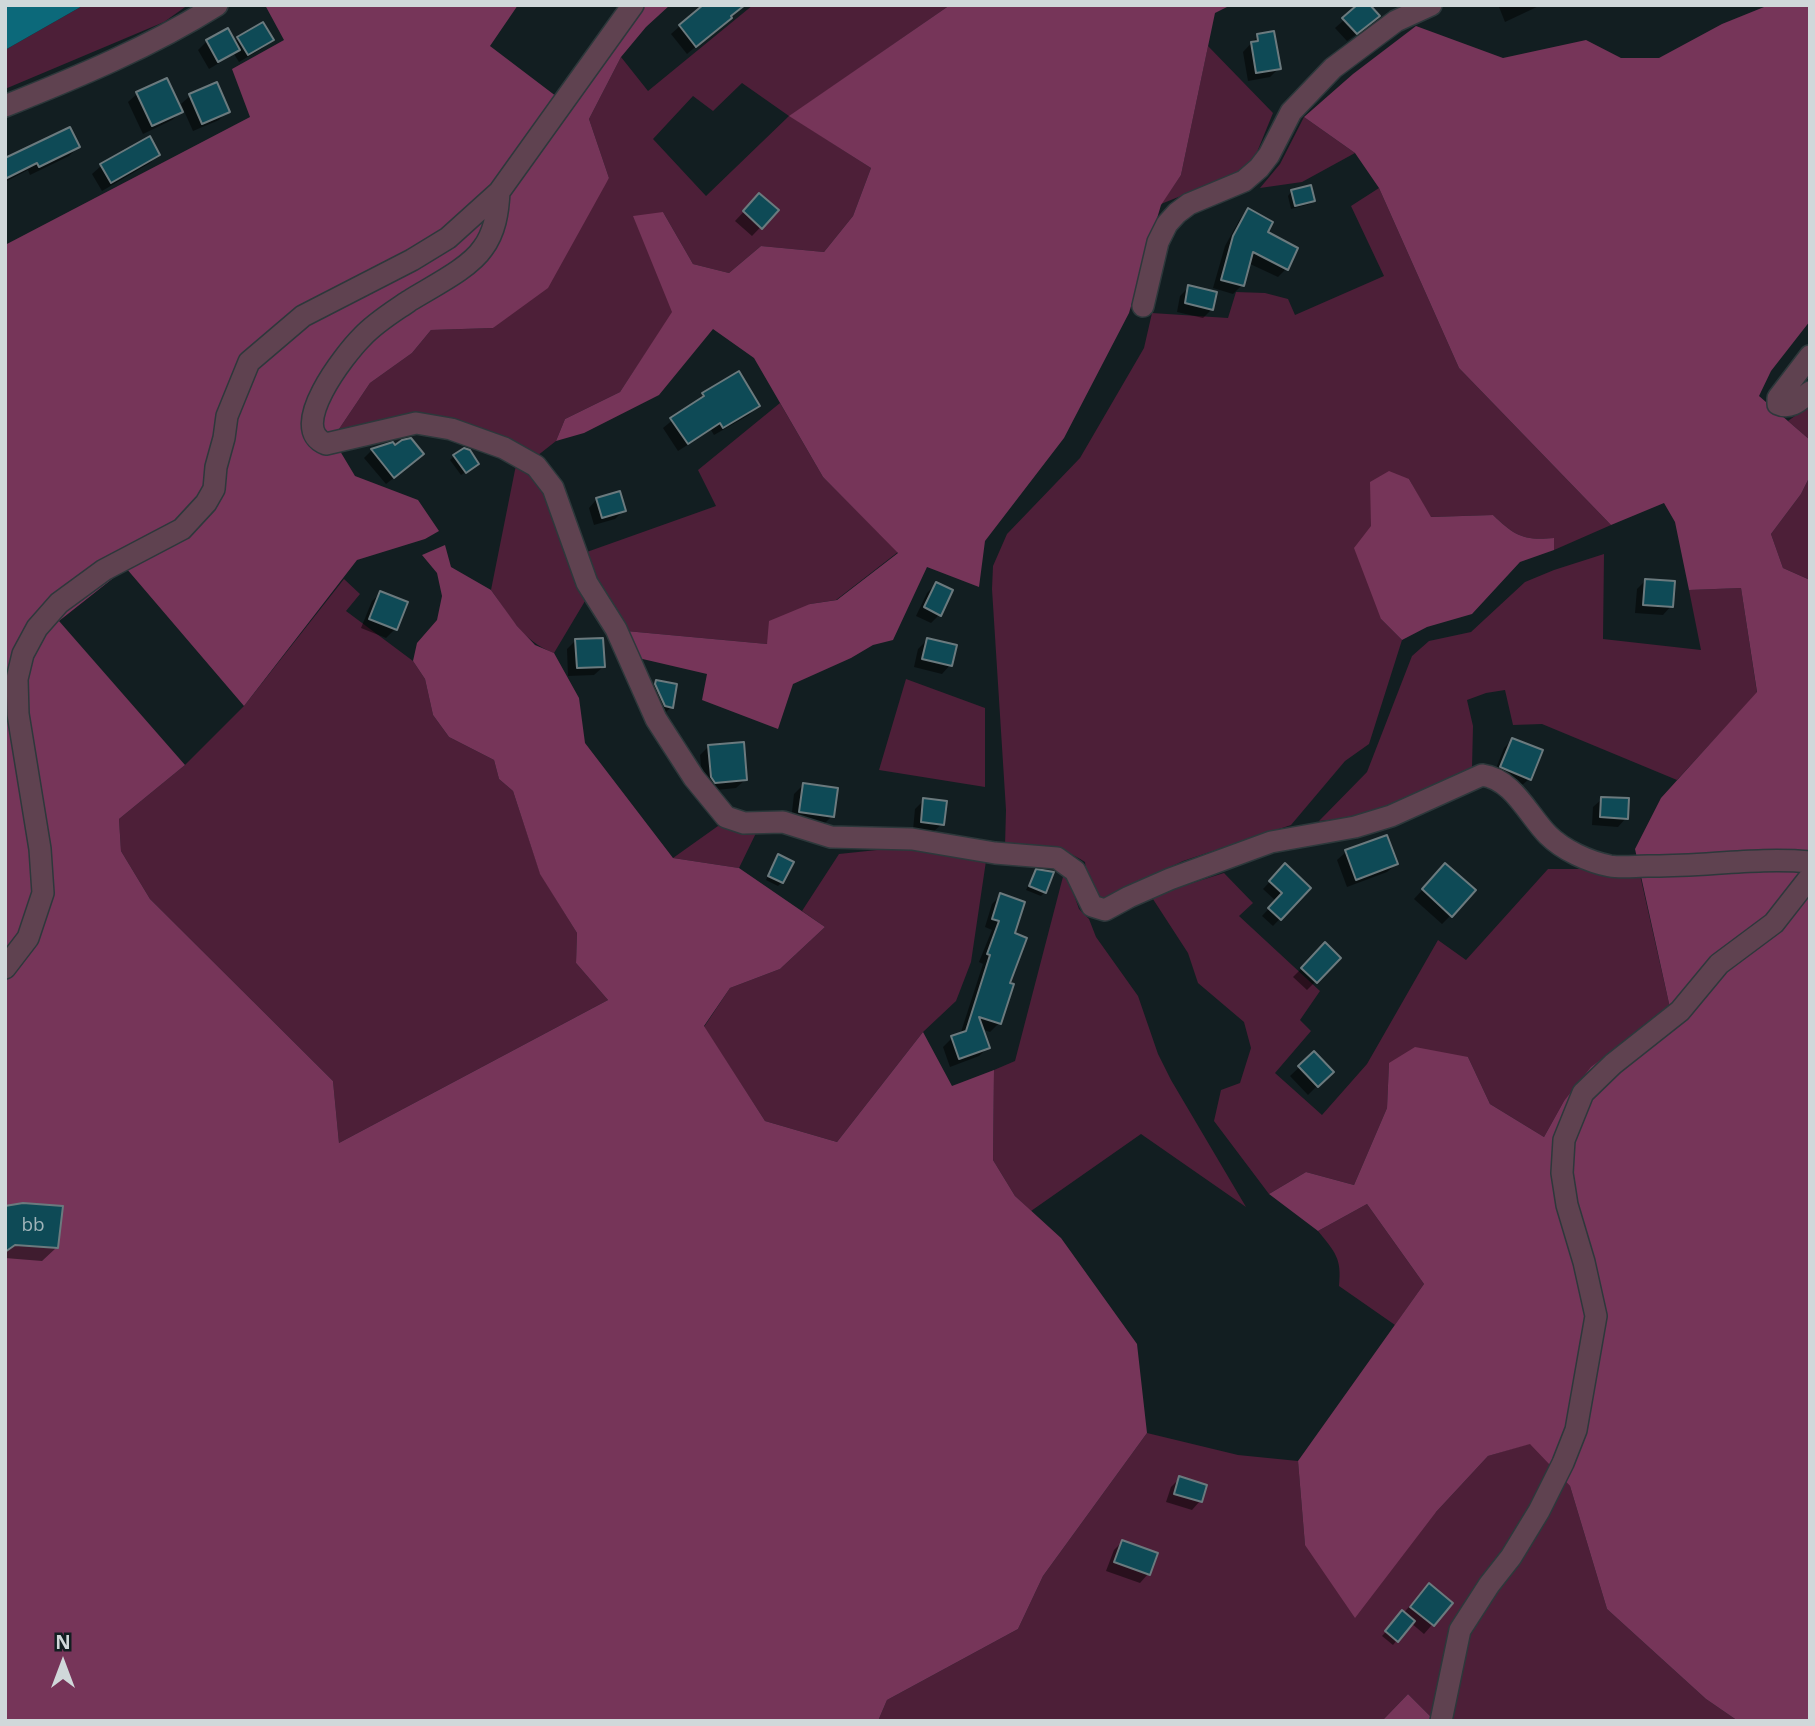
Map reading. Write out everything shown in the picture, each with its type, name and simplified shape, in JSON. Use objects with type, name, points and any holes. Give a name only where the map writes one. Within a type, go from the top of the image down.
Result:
[{"type":"street","points":[[5,106],[97,69],[217,5]]},
{"type":"street","points":[[5,968],[28,938],[43,893],[38,837],[18,714],[17,678],[23,654],[37,628],[59,603],[104,570],[182,529],[206,503],[214,489],[227,416],[250,362],[303,316],[448,239],[499,192],[633,5]]},
{"type":"street","points":[[1143,306],[1158,242],[1167,224],[1177,213],[1189,204],[1244,181],[1259,169],[1291,112],[1334,68],[1396,21],[1431,5]]},
{"type":"street","points":[[499,192],[498,216],[483,249],[466,265],[386,316],[362,337],[314,408],[312,430],[319,441],[326,444],[416,423],[433,425],[504,448],[536,466],[553,488],[587,583],[616,629],[656,719],[694,778],[726,817],[744,823],[783,822],[831,837],[912,838],[995,853],[1056,858],[1075,872],[1092,906],[1105,910],[1170,880],[1271,842],[1355,827],[1391,816],[1482,775],[1498,779],[1511,790],[1549,836],[1570,851],[1610,866],[1680,867],[1761,860],[1810,862]]},
{"type":"street","points":[[1810,356],[1778,398],[1778,404],[1784,407],[1792,405],[1810,393]]},
{"type":"street","points":[[1441,1721],[1460,1630],[1511,1557],[1538,1511],[1563,1463],[1576,1430],[1596,1316],[1567,1205],[1562,1173],[1564,1140],[1583,1093],[1613,1064],[1681,1012],[1719,964],[1774,923],[1810,877]]},
{"type":"shaded area","points":[[84,5],[188,5],[164,22],[5,89],[5,50]]},
{"type":"shaded area","points":[[265,5],[518,5],[490,46],[569,106],[624,27],[644,5],[670,5],[646,27],[621,57],[589,119],[609,178],[548,288],[493,328],[431,330],[412,353],[370,383],[335,435],[337,446],[355,476],[418,500],[439,531],[425,539],[357,560],[244,706],[126,568],[59,621],[185,765],[119,819],[121,851],[150,899],[333,1081],[339,1143],[608,1000],[576,963],[577,933],[540,874],[513,791],[499,779],[494,760],[449,737],[433,715],[425,679],[413,661],[417,643],[437,620],[442,596],[437,573],[422,555],[445,545],[451,567],[491,590],[517,626],[535,645],[554,653],[579,698],[585,743],[673,858],[739,868],[825,927],[780,969],[730,988],[704,1026],[765,1121],[837,1142],[923,1032],[952,1086],[994,1070],[993,1160],[1015,1196],[1061,1238],[1137,1344],[1147,1433],[1043,1576],[1018,1629],[887,1700],[878,1721],[5,1721],[5,245],[250,117],[232,69],[284,40]]},
{"type":"shaded area","points":[[753,5],[950,5],[790,116],[871,168],[853,216],[824,252],[761,246],[729,273],[693,264],[663,212],[673,312],[620,392],[565,419],[556,441],[537,456],[468,426],[335,435],[370,383],[412,353],[431,330],[493,328],[609,178],[589,119],[621,57],[648,91]],"holes":[[[742,83],[789,116],[706,196],[653,139],[693,96],[713,111]]]},
{"type":"shaded area","points":[[950,5],[1231,5],[1215,13],[1181,175],[1161,205],[1129,313],[1064,438],[985,541],[979,587],[927,567],[893,640],[873,645],[793,684],[778,729],[702,700],[707,674],[634,657],[626,631],[767,644],[769,621],[810,604],[837,600],[898,553],[823,477],[754,358],[713,329],[659,395],[584,433],[556,441],[565,419],[620,392],[672,312],[633,216],[663,212],[693,264],[729,273],[761,246],[824,252],[853,216],[871,168],[789,116]]},
{"type":"shaded area","points":[[1769,5],[1810,5],[1810,321],[1771,371],[1759,396],[1810,440],[1810,476],[1801,494],[1771,534],[1783,568],[1810,580],[1810,1721],[1738,1721],[1706,1699],[1607,1609],[1570,1486],[1530,1444],[1488,1456],[1436,1512],[1355,1618],[1305,1545],[1298,1461],[1424,1284],[1367,1204],[1318,1231],[1269,1194],[1306,1172],[1354,1185],[1387,1108],[1389,1063],[1415,1047],[1468,1057],[1490,1104],[1544,1137],[1564,1101],[1591,1067],[1670,1008],[1635,849],[1661,798],[1757,692],[1741,588],[1689,590],[1675,522],[1664,503],[1611,525],[1459,368],[1379,188],[1355,153],[1304,117],[1353,74],[1416,26],[1503,58],[1586,40],[1621,58],[1659,58],[1722,24]]},
{"type":"shaded area","points":[[1208,46],[1273,113],[1255,157],[1240,172],[1161,204],[1181,175]]},
{"type":"shaded area","points":[[1304,117],[1355,153],[1302,182],[1260,188],[1280,164]]},
{"type":"shaded area","points":[[1379,188],[1459,368],[1611,525],[1554,550],[1554,538],[1535,539],[1520,536],[1493,515],[1430,517],[1409,479],[1381,619],[1402,640],[1369,744],[1345,761],[1291,825],[1183,861],[1106,898],[1096,898],[1088,888],[1085,862],[1055,849],[1005,846],[1006,810],[992,589],[993,566],[1007,534],[1080,458],[1144,348],[1152,313],[1228,318],[1236,292],[1265,293],[1288,299],[1295,315],[1384,276],[1351,206]]},
{"type":"shaded area","points":[[780,403],[823,477],[898,552],[836,600],[810,604],[767,644],[626,631],[595,583],[584,553],[716,506],[698,470]]},
{"type":"shaded area","points":[[1810,405],[1810,440],[1788,421]]},
{"type":"shaded area","points":[[516,465],[536,474],[588,596],[554,653],[525,634],[491,590]]},
{"type":"shaded area","points":[[1389,471],[1409,479],[1431,517],[1493,515],[1520,536],[1535,539],[1554,538],[1554,550],[1520,562],[1472,614],[1427,627],[1402,640],[1381,619],[1354,548],[1371,526],[1370,482]]},
{"type":"shaded area","points":[[1810,476],[1810,580],[1783,568],[1771,534],[1801,494]]},
{"type":"shaded area","points":[[1604,554],[1603,639],[1701,650],[1689,590],[1741,588],[1757,693],[1677,780],[1542,724],[1513,725],[1505,690],[1467,700],[1473,726],[1472,768],[1377,815],[1319,821],[1367,772],[1412,656],[1429,641],[1471,632],[1525,582]]},
{"type":"shaded area","points":[[344,579],[360,594],[346,611],[413,661],[425,679],[433,715],[449,737],[494,760],[499,779],[513,791],[540,873],[577,933],[576,963],[608,1000],[339,1143],[333,1081],[150,899],[121,851],[119,819],[185,765],[244,706]]},
{"type":"shaded area","points":[[906,679],[985,708],[985,787],[879,770]]},
{"type":"shaded area","points":[[718,826],[757,831],[739,868],[673,858]]},
{"type":"shaded area","points":[[896,848],[986,861],[971,962],[956,1001],[923,1032],[837,1142],[765,1121],[704,1027],[730,988],[780,969],[825,927],[802,911],[839,854]]},
{"type":"shaded area","points":[[1065,869],[1079,909],[1089,919],[1096,937],[1138,996],[1158,1054],[1171,1080],[1246,1207],[1141,1134],[1031,1211],[1015,1196],[993,1160],[994,1070],[1015,1061]]},
{"type":"shaded area","points":[[1548,869],[1588,869],[1640,875],[1670,1008],[1564,1101],[1544,1137],[1490,1104],[1468,1057],[1389,1063],[1387,1108],[1354,1185],[1306,1172],[1269,1194],[1214,1121],[1221,1090],[1240,1083],[1251,1048],[1244,1022],[1198,983],[1188,953],[1151,896],[1224,873],[1253,903],[1239,916],[1320,991],[1300,1020],[1311,1031],[1275,1073],[1322,1115],[1367,1064],[1438,940],[1466,960]]},
{"type":"shaded area","points":[[1367,1204],[1424,1284],[1395,1325],[1339,1286],[1336,1256],[1318,1231]]},
{"type":"shaded area","points":[[1147,1433],[1238,1455],[1298,1461],[1305,1545],[1436,1512],[1488,1456],[1531,1443],[1570,1486],[1607,1609],[1706,1699],[1738,1721],[1429,1721],[1431,1717],[1408,1694],[1382,1721],[878,1721],[887,1700],[1018,1629],[1043,1576]]},
{"type":"shaded area","points":[[1408,1694],[1431,1717],[1429,1721],[1382,1721]]},
{"type":"water","points":[[5,5],[84,5],[5,50]]},
{"type":"building","points":[[703,5],[745,5],[696,47],[679,25]]},
{"type":"building","points":[[1357,5],[1370,5],[1380,16],[1357,34],[1342,18]]},
{"type":"building","points":[[263,22],[274,40],[248,55],[237,37]]},
{"type":"building","points":[[228,28],[240,50],[218,62],[206,40]]},
{"type":"building","points":[[1274,31],[1281,69],[1256,73],[1251,42],[1258,41],[1257,34]]},
{"type":"building","points":[[167,78],[183,112],[152,126],[136,92]]},
{"type":"building","points":[[217,82],[230,112],[202,124],[189,94]]},
{"type":"building","points":[[70,127],[80,147],[39,167],[37,163],[5,179],[5,158]]},
{"type":"building","points":[[150,136],[160,155],[111,183],[100,164]]},
{"type":"building","points":[[1311,185],[1315,201],[1295,206],[1291,190]]},
{"type":"building","points":[[759,193],[779,210],[762,229],[743,211]]},
{"type":"building","points":[[1248,208],[1273,222],[1268,232],[1298,248],[1288,270],[1253,252],[1244,286],[1221,280],[1233,236]]},
{"type":"building","points":[[1188,285],[1217,292],[1213,310],[1185,303]]},
{"type":"building","points":[[739,371],[760,406],[723,428],[720,423],[688,444],[670,418],[704,396],[702,393]]},
{"type":"building","points":[[411,438],[424,454],[394,478],[371,449],[393,442],[395,445]]},
{"type":"building","points":[[464,448],[470,450],[479,464],[466,473],[453,455]]},
{"type":"building","points":[[620,491],[626,511],[602,518],[596,498]]},
{"type":"building","points":[[1645,579],[1675,581],[1673,607],[1643,605]]},
{"type":"building","points":[[936,582],[953,590],[941,616],[924,607]]},
{"type":"building","points":[[380,591],[408,602],[397,630],[369,619]]},
{"type":"building","points":[[603,638],[605,667],[577,668],[575,639]]},
{"type":"building","points":[[927,638],[957,645],[952,666],[922,659]]},
{"type":"building","points":[[656,680],[677,684],[673,708],[665,706],[655,684]]},
{"type":"building","points":[[1512,738],[1543,750],[1531,780],[1500,767]]},
{"type":"building","points":[[744,742],[747,780],[715,783],[711,777],[708,745]]},
{"type":"building","points":[[803,783],[838,788],[834,817],[799,812]]},
{"type":"building","points":[[1601,797],[1629,798],[1628,819],[1600,817]]},
{"type":"building","points":[[923,798],[947,801],[944,825],[921,822]]},
{"type":"building","points":[[1387,835],[1398,864],[1356,880],[1345,850]]},
{"type":"building","points":[[778,854],[794,862],[783,883],[768,876]]},
{"type":"building","points":[[1285,863],[1311,888],[1281,920],[1268,908],[1282,893],[1269,881]]},
{"type":"building","points":[[1445,863],[1476,890],[1452,917],[1422,889]]},
{"type":"building","points":[[1036,869],[1054,872],[1046,893],[1029,886]]},
{"type":"building","points":[[1000,893],[1025,902],[1015,933],[1027,938],[1010,983],[1014,984],[1001,1024],[979,1017],[990,1048],[959,1059],[951,1036],[966,1031],[999,921],[992,919]]},
{"type":"building","points":[[1325,942],[1341,958],[1317,983],[1301,968]]},
{"type":"building","points":[[1314,1051],[1334,1072],[1318,1087],[1298,1066]]},
{"type":"building","points":[[23,1203],[63,1206],[58,1248],[15,1245],[5,1252],[5,1206]]},
{"type":"building","points":[[1179,1476],[1207,1485],[1202,1502],[1174,1494]]},
{"type":"building","points":[[1122,1540],[1158,1553],[1150,1575],[1114,1562]]},
{"type":"building","points":[[1429,1583],[1453,1603],[1434,1626],[1410,1607]]},
{"type":"building","points":[[1402,1610],[1415,1621],[1398,1642],[1385,1631]]}]
